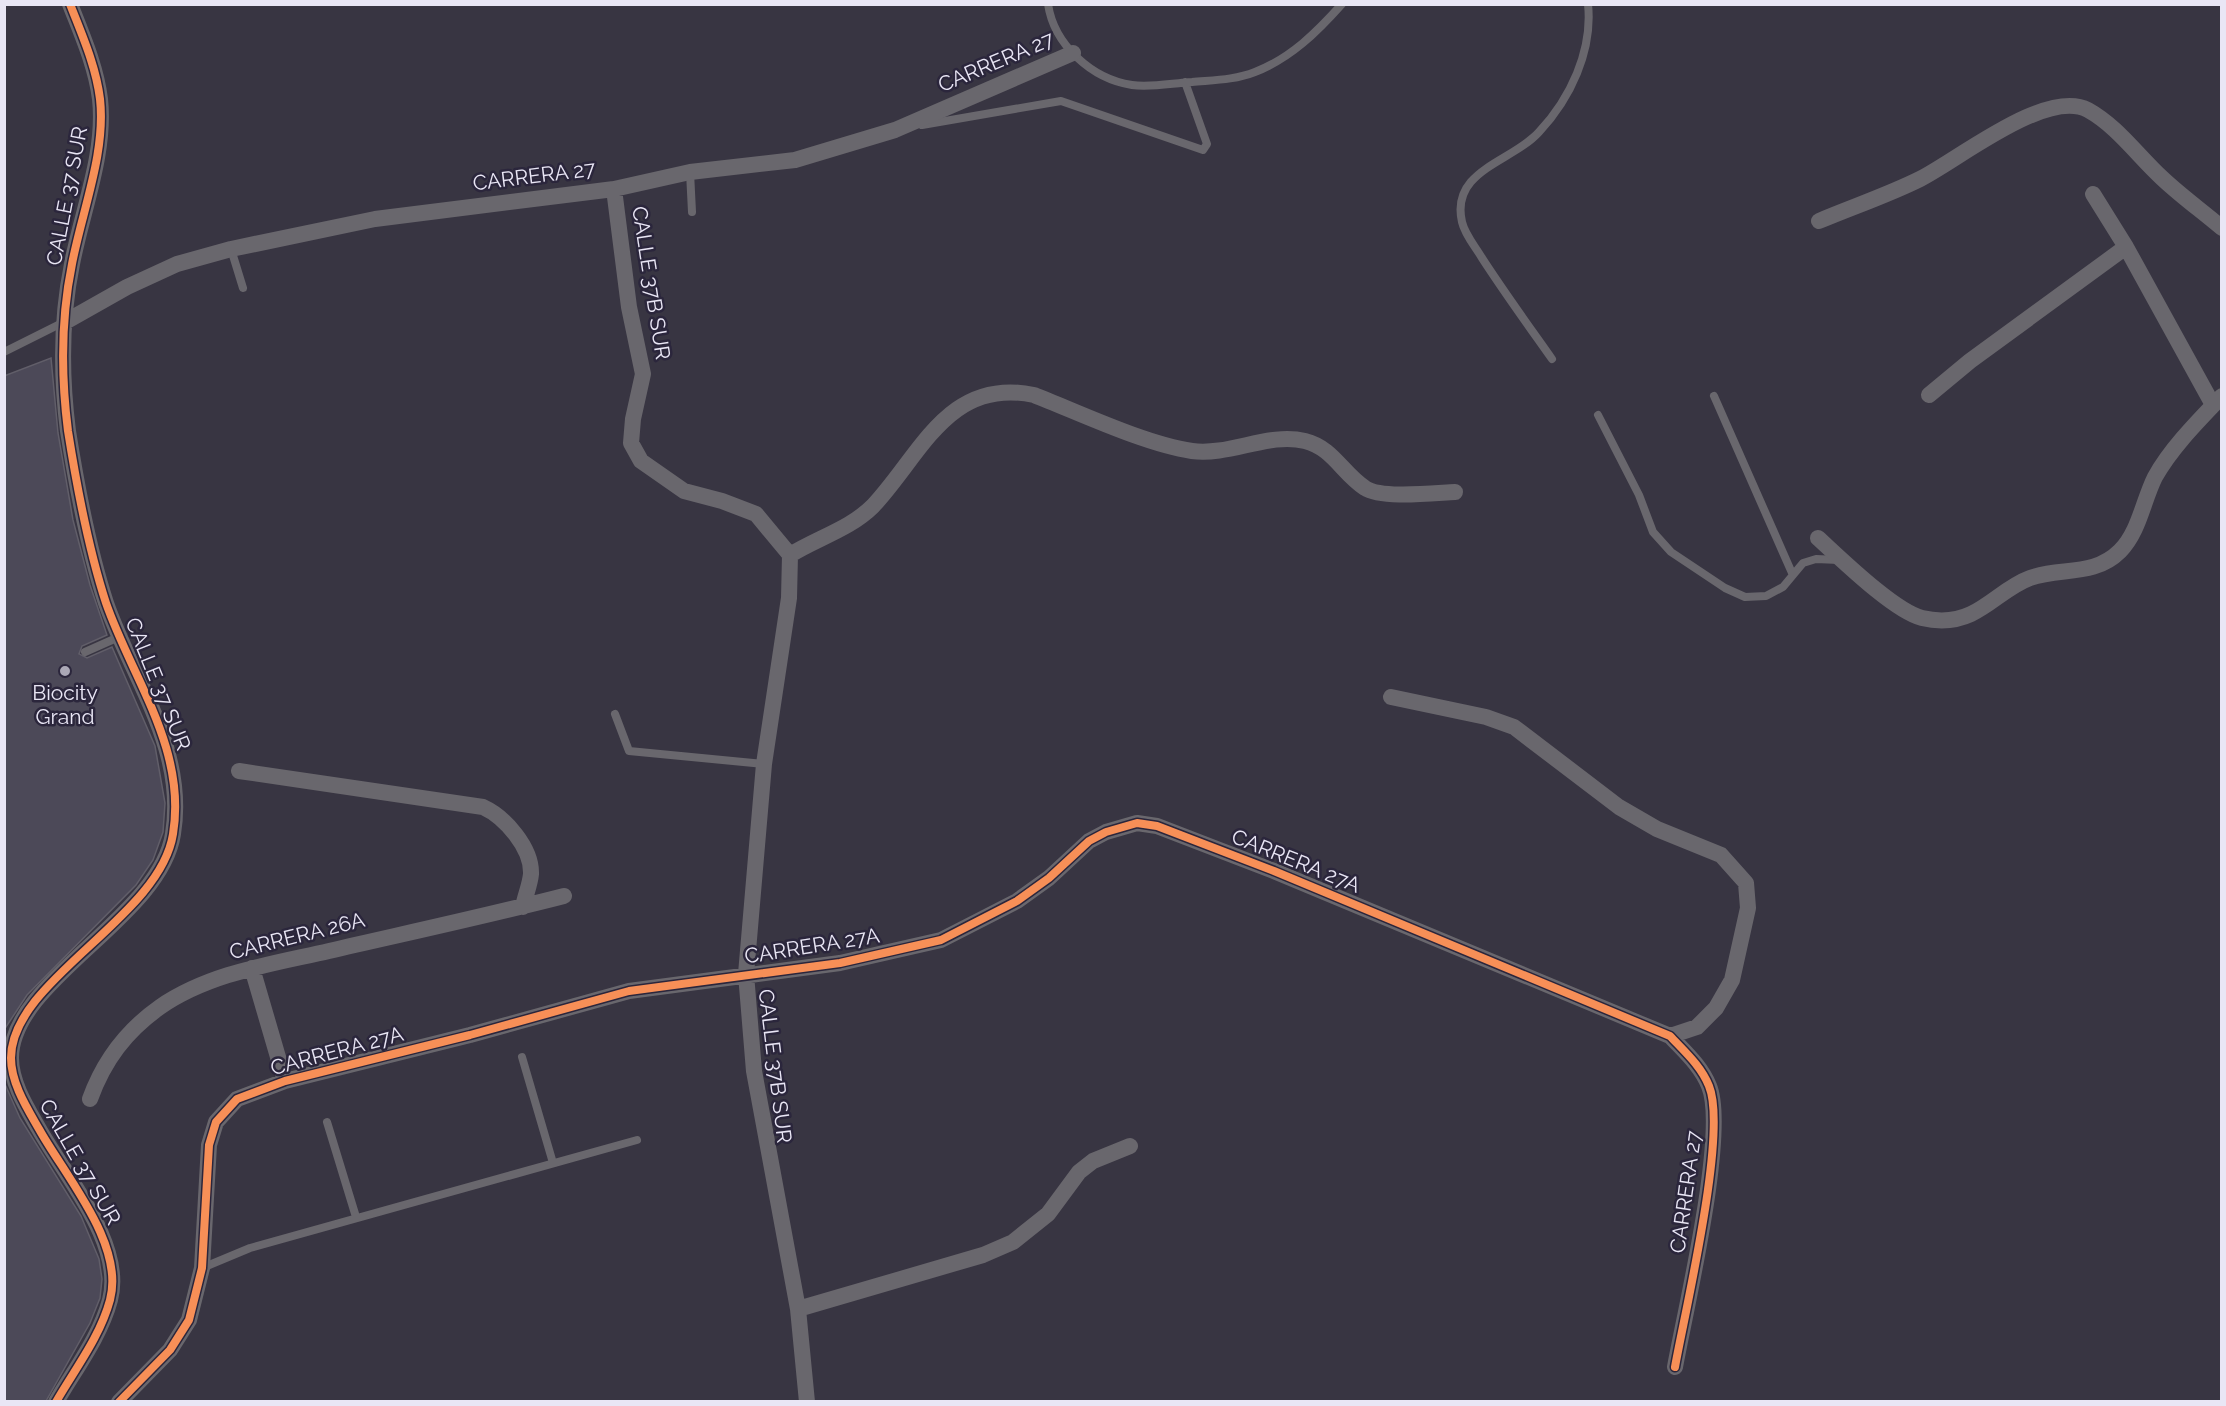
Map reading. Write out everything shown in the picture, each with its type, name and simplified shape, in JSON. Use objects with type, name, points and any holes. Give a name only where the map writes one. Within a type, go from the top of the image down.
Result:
[{"type":"street","name":"CALLE 37 SUR","points":[[56,1401],[99,1329],[111,1298],[113,1269],[104,1241],[57,1162],[16,1083],[11,1059],[15,1035],[27,1013],[61,974],[144,892],[161,866],[173,836],[173,769],[162,733],[107,605],[68,431],[63,359],[65,322],[71,268],[98,142],[100,103],[96,75],[70,4]]},
{"type":"street","name":"CARRERA 27","points":[[65,322],[127,287],[177,264],[231,249],[375,219],[614,189],[690,172],[795,160],[895,130],[1073,53]]},
{"type":"street","points":[[1818,221],[1918,180],[2003,127],[2032,113],[2063,108],[2086,109],[2111,126],[2165,181],[2222,228]]},
{"type":"street","name":"CALLE 37B SUR","points":[[614,189],[629,307],[643,374],[633,419],[631,443],[641,461],[684,491],[722,501],[756,514],[790,555],[789,598],[764,764],[746,974],[754,1071],[798,1309],[807,1401]]},
{"type":"street","points":[[1818,538],[1899,606],[1920,618],[1939,621],[1957,619],[1974,613],[2030,578],[2101,566],[2120,551],[2133,532],[2156,475],[2217,400],[2093,194]]},
{"type":"street","points":[[1929,395],[1970,361],[2126,247]]},
{"type":"street","points":[[790,555],[850,524],[872,506],[922,441],[940,423],[964,405],[991,392],[1013,390],[1034,395],[1163,444],[1192,451],[1216,452],[1279,441],[1303,440],[1322,447],[1367,490],[1382,493],[1455,492]]},
{"type":"street","points":[[1391,697],[1486,717],[1514,727],[1619,807],[1657,829],[1721,855],[1746,883],[1748,908],[1732,980],[1716,1008],[1697,1027],[1670,1036]]},
{"type":"street","points":[[238,771],[483,807],[496,813],[506,822],[529,863],[531,873],[523,907]]},
{"type":"street","name":"CARRERA 27A","points":[[119,1401],[170,1350],[189,1320],[202,1268],[209,1145],[216,1122],[237,1099],[285,1081],[470,1035],[629,991],[840,963],[942,940],[1017,901],[1050,878],[1089,841],[1106,832],[1137,823],[1157,825],[1274,871],[1670,1036]]},
{"type":"street","name":"CARRERA 26A","points":[[90,1099],[100,1071],[115,1048],[161,1006],[187,991],[252,968],[564,896]]},
{"type":"street","points":[[252,968],[285,1081]]},
{"type":"street","name":"CARRERA 27","points":[[1670,1036],[1697,1064],[1710,1089],[1714,1124],[1712,1163],[1675,1367]]},
{"type":"street","points":[[798,1309],[983,1255],[1013,1242],[1048,1214],[1079,1172],[1093,1161],[1130,1146]]},
{"type":"lane","points":[[1048,4],[1057,35],[1073,53],[1111,80],[1134,86],[1234,78],[1274,63],[1309,39],[1342,4]]},
{"type":"lane","points":[[1552,358],[1498,283],[1465,232],[1461,209],[1468,183],[1495,161],[1537,134],[1566,95],[1585,52],[1588,36],[1588,4]]},
{"type":"lane","points":[[895,130],[1050,101],[1061,101],[1203,150],[1208,144],[1185,82]]},
{"type":"lane","points":[[690,172],[692,212]]},
{"type":"lane","points":[[231,249],[243,288]]},
{"type":"lane","name":"CARRERA 27","points":[[4,352],[65,322]]},
{"type":"lane","points":[[1714,396],[1792,573]]},
{"type":"lane","points":[[1598,415],[1639,495],[1653,532],[1671,552],[1725,588],[1745,597],[1766,596],[1783,586],[1803,563],[1816,559],[1842,560]]},
{"type":"lane","points":[[85,652],[121,636]]},
{"type":"lane","points":[[615,714],[629,751],[764,764]]},
{"type":"lane","points":[[522,1057],[554,1163]]},
{"type":"lane","points":[[327,1122],[356,1217]]},
{"type":"lane","points":[[202,1268],[250,1248],[637,1140]]},
{"type":"building","name":"Biocity Grand","points":[[51,358],[58,433],[73,520],[90,585],[107,635],[82,646],[79,654],[87,658],[112,647],[155,746],[165,803],[163,832],[153,860],[136,885],[27,995],[4,1030],[4,376]]},
{"type":"building","points":[[4,1082],[20,1118],[81,1216],[99,1259],[102,1279],[100,1298],[90,1323],[46,1401],[4,1401]]},
{"type":"cycle path","points":[[56,1402],[106,1314],[112,1279],[109,1256],[90,1211],[25,1104],[14,1077],[11,1058],[17,1029],[34,1002],[116,921],[142,893],[162,865],[173,834],[175,803],[172,773],[165,743],[106,603],[84,518],[68,431],[63,368],[68,284],[92,182],[100,140],[101,119],[95,75],[70,4]]},
{"type":"cycle path","points":[[119,1402],[170,1350],[189,1320],[202,1268],[209,1145],[216,1122],[237,1099],[285,1081],[470,1035],[629,991],[840,963],[941,940],[1017,901],[1049,878],[1089,841],[1106,832],[1137,823],[1157,826],[1274,871],[1670,1036],[1702,1072],[1709,1086],[1713,1109],[1713,1141],[1703,1223],[1675,1367]]},
{"type":"place","name":"Biocity Grand","points":[[65,671]]}]
